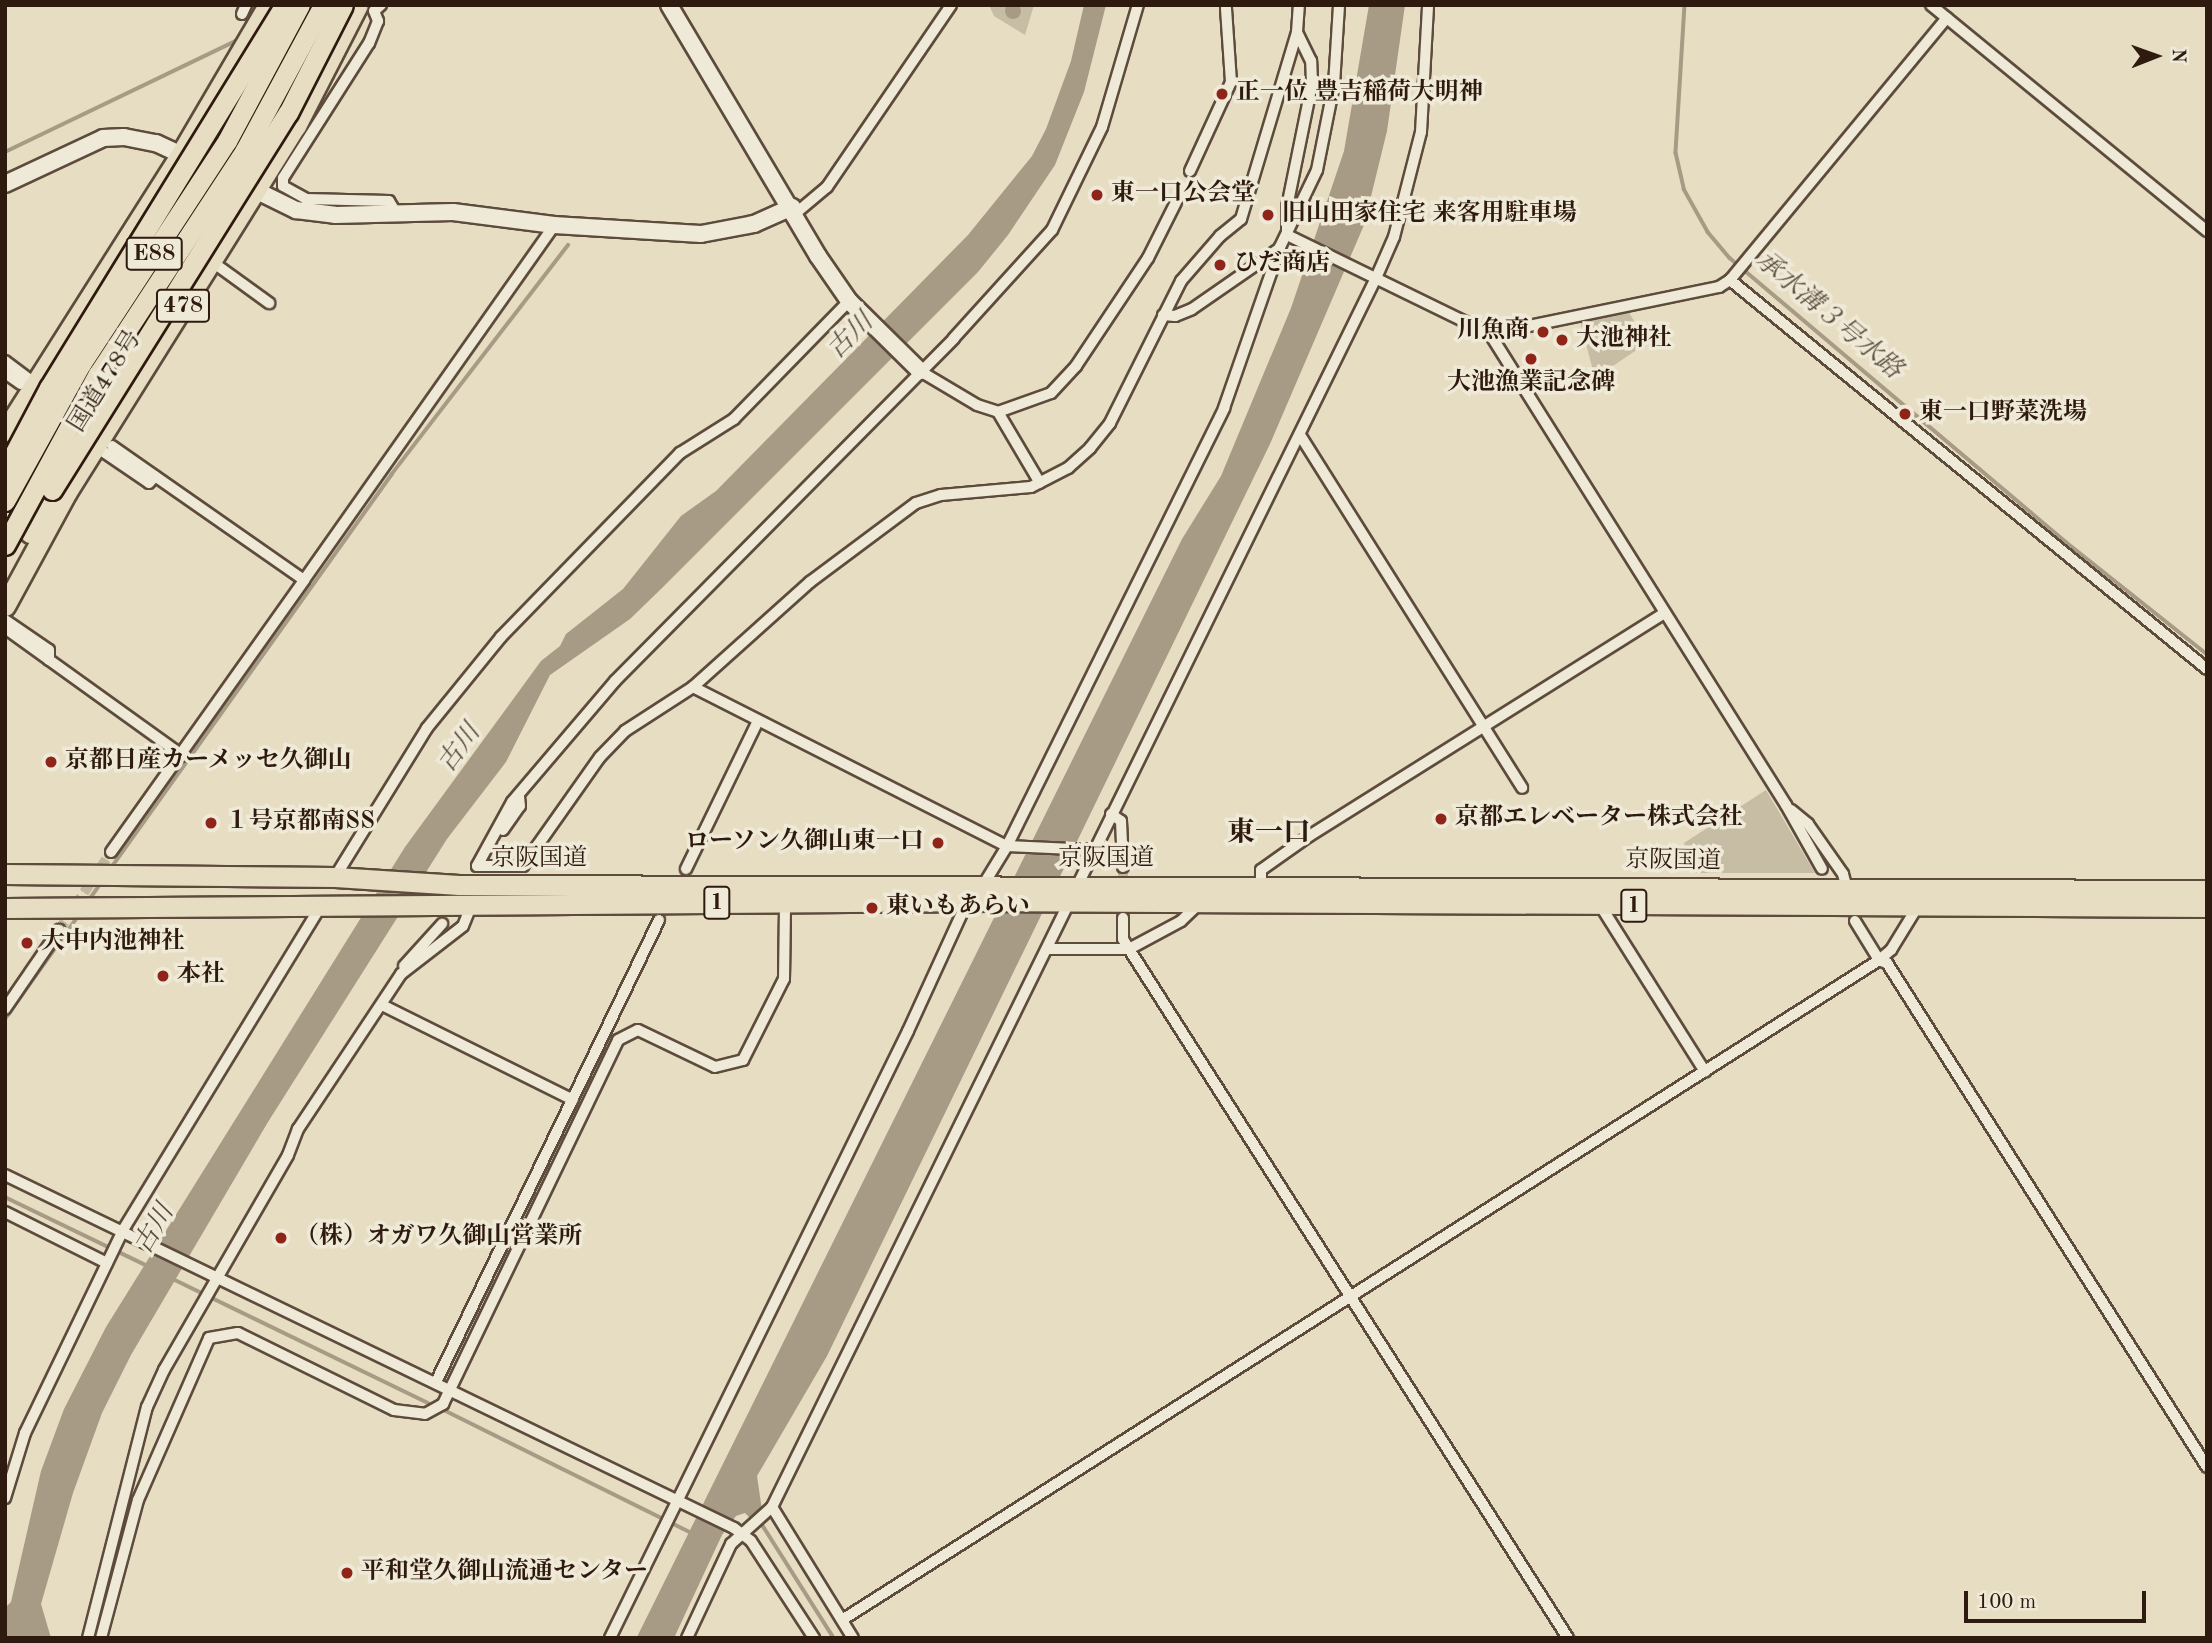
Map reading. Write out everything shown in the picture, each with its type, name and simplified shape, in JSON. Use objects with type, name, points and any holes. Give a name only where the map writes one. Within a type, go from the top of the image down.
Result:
[{"type":"highway","points":[[5,432],[27,383],[180,155],[268,5]]},
{"type":"highway","points":[[5,471],[49,387],[285,5]]},
{"type":"highway","name":"E88","points":[[5,501],[82,364],[228,141],[300,5]]},
{"type":"highway","name":"E88","points":[[5,545],[86,396],[245,150],[323,5]]},
{"type":"highway","points":[[5,604],[52,490],[288,113],[343,5]]},
{"type":"highway","name":"国道478号","points":[[5,604],[104,446],[211,261],[257,191],[325,75],[358,5]]},
{"type":"highway","name":"京阪国道","points":[[5,874],[341,878],[459,885],[989,890],[1201,902],[2207,907]]},
{"type":"highway","name":"京阪国道","points":[[1069,893],[1261,884],[2207,890]]},
{"type":"highway","name":"京阪国道","points":[[5,908],[324,909],[444,915],[471,906],[968,901],[989,890]]},
{"type":"street","points":[[381,5],[374,11],[378,21],[369,43],[284,177],[283,186],[306,199],[389,201],[395,211]]},
{"type":"street","points":[[669,5],[731,117],[852,303],[918,369],[977,405],[998,412],[1051,393],[1066,380],[1147,258],[1176,202]]},
{"type":"street","points":[[5,184],[103,138],[141,138],[296,210],[335,215],[395,211],[453,212],[554,225],[701,234],[754,224],[794,210],[827,187],[951,5]]},
{"type":"street","points":[[523,866],[477,866],[519,796],[615,681],[918,369],[1034,255],[1060,219],[1102,127],[1138,5]]},
{"type":"street","points":[[523,866],[600,757],[646,713],[693,687],[810,583],[916,503],[941,495],[1020,490],[1040,483],[1079,460],[1100,436],[1163,314],[1196,263],[1241,219],[1297,32],[1299,5]]},
{"type":"street","points":[[1163,314],[1175,316],[1192,309],[1292,237],[1323,145],[1334,85],[1339,5]]},
{"type":"street","points":[[687,1638],[731,1544],[741,1530],[771,1511],[1046,949],[1069,893],[1300,435],[1394,237],[1421,132],[1427,5]]},
{"type":"street","points":[[1931,5],[2207,231]]},
{"type":"street","points":[[1190,171],[1231,82],[1226,8]]},
{"type":"street","points":[[1490,334],[1705,291],[1732,278],[1947,18]]},
{"type":"street","points":[[1292,237],[1287,206],[1312,84],[1311,61],[1297,32]]},
{"type":"street","points":[[111,852],[183,756],[554,225]]},
{"type":"street","points":[[1292,237],[1490,334],[1663,614],[1786,805],[1822,869]]},
{"type":"street","points":[[989,890],[1224,408],[1280,247]]},
{"type":"street","points":[[211,261],[269,303]]},
{"type":"street","points":[[1732,278],[2207,669]]},
{"type":"street","points":[[341,878],[426,728],[484,657],[680,453],[734,419],[852,303]]},
{"type":"street","points":[[5,360],[27,383]]},
{"type":"street","points":[[5,373],[27,383]]},
{"type":"street","points":[[998,412],[1040,483]]},
{"type":"street","points":[[1300,435],[1522,788]]},
{"type":"street","points":[[104,446],[155,476],[304,580]]},
{"type":"street","points":[[104,446],[149,483],[155,476]]},
{"type":"street","points":[[1261,884],[1261,870],[1663,614]]},
{"type":"street","points":[[7,625],[49,660],[183,756]]},
{"type":"street","points":[[693,687],[1011,846],[1092,849]]},
{"type":"street","points":[[686,869],[758,721]]},
{"type":"street","points":[[484,862],[520,806],[519,796]]},
{"type":"street","points":[[1786,805],[1808,824],[1836,864],[1847,889]]},
{"type":"street","points":[[1111,814],[1122,821],[1123,867]]},
{"type":"street","points":[[523,866],[538,884]]},
{"type":"street","points":[[610,1638],[908,1031],[968,901]]},
{"type":"street","points":[[1046,949],[1129,949],[1181,921],[1201,902]]},
{"type":"street","points":[[101,1638],[138,1500],[209,1338],[238,1333],[412,1415],[443,1404],[618,1040],[638,1030],[715,1067],[743,1060],[784,979],[785,903]]},
{"type":"street","points":[[1600,905],[1705,1072]]},
{"type":"street","points":[[401,974],[463,926],[471,906]]},
{"type":"street","points":[[842,1620],[1879,960],[1891,950],[1918,906]]},
{"type":"street","points":[[37,962],[54,923],[52,908]]},
{"type":"street","points":[[5,1498],[25,1433],[107,1263],[324,909]]},
{"type":"street","points":[[88,1638],[147,1407],[213,1277],[288,1156],[298,1129],[401,974],[444,915]]},
{"type":"street","points":[[1123,918],[1123,939],[1129,949],[1568,1638]]},
{"type":"street","points":[[436,1382],[659,920]]},
{"type":"street","points":[[1855,921],[1879,960],[1887,962],[2207,1467]]},
{"type":"street","points":[[5,1009],[59,930]]},
{"type":"street","points":[[382,1005],[573,1100]]},
{"type":"street","points":[[6,1179],[126,1231],[213,1277],[450,1387],[741,1530],[814,1638]]},
{"type":"street","points":[[5,1212],[107,1263]]},
{"type":"street","points":[[771,1511],[853,1638]]},
{"type":"shaded area","points":[[1013,3],[1019,5],[1019,17],[1013,19],[1007,17],[1005,11],[1007,5]]},
{"type":"shaded area","points":[[989,5],[1034,5],[1025,35],[994,16]]},
{"type":"shaded area","points":[[1084,5],[1106,5],[1084,92],[1055,165],[1008,235],[978,272],[630,619],[550,675],[506,762],[447,839],[268,1122],[131,1355],[102,1413],[73,1493],[41,1604],[51,1638],[5,1638],[5,1608],[11,1602],[41,1471],[64,1409],[106,1327],[405,847],[541,661],[560,646],[566,634],[623,589],[681,516],[716,491],[968,235],[1032,156],[1046,129],[1071,61]]},
{"type":"shaded area","points":[[1369,5],[1405,5],[1387,131],[1364,225],[1270,444],[827,1356],[757,1476],[762,1510],[750,1518],[745,1513],[736,1516],[722,1535],[674,1638],[631,1638],[637,1637],[1182,539],[1221,476],[1291,308],[1344,151]]},
{"type":"shaded area","points":[[1627,309],[1647,343],[1595,378],[1579,317]]},
{"type":"shaded area","points":[[1766,790],[1815,873],[1696,873],[1684,843]]},
{"type":"waterway","name":"承水溝３号水路","points":[[1685,5],[1676,153],[1684,189],[1708,232],[1730,258],[2066,542],[2207,654]]},
{"type":"waterway","points":[[5,152],[240,39]]},
{"type":"waterway","points":[[111,868],[391,475],[568,245]]},
{"type":"waterway","points":[[89,900],[101,883]]},
{"type":"waterway","points":[[5,1019],[79,915]]},
{"type":"waterway","name":"古川","points":[[5,1197],[148,1266]]},
{"type":"waterway","points":[[171,1278],[435,1406]]},
{"type":"waterway","points":[[442,1409],[692,1533]]},
{"type":"waterway","points":[[753,1510],[834,1638]]},
{"type":"tunnel","points":[[59,930],[111,852]]},
{"type":"tunnel","points":[[1123,867],[1123,918]]},
{"type":"place","name":"正一位 豊吉稲荷大明神","points":[[1222,94]]},
{"type":"place","name":"東一口公会堂","points":[[1097,195]]},
{"type":"place","name":"旧山田家住宅 来客用駐車場","points":[[1268,215]]},
{"type":"place","name":"ひだ商店","points":[[1220,265]]},
{"type":"place","name":"川魚商","points":[[1543,332]]},
{"type":"place","name":"大池神社","points":[[1562,340]]},
{"type":"place","name":"大池漁業記念碑","points":[[1531,359]]},
{"type":"place","name":"東一口野菜洗場","points":[[1905,414]]},
{"type":"place","name":"京都日産カーメッセ久御山","points":[[51,762]]},
{"type":"place","name":"京都エレベーター株式会社","points":[[1441,819]]},
{"type":"place","name":"１号京都南SS","points":[[211,823]]},
{"type":"place","name":"ローソン久御山東一口","points":[[938,843]]},
{"type":"place","name":"東いもあらい","points":[[872,908]]},
{"type":"place","name":"大中内池神社","points":[[27,943]]},
{"type":"place","name":"本社","points":[[163,976]]},
{"type":"place","name":"（株）オガワ久御山営業所","points":[[281,1238]]},
{"type":"place","name":"平和堂久御山流通センター","points":[[347,1573]]},
{"type":"district","name":"東一口","points":[[1269,834]]}]
